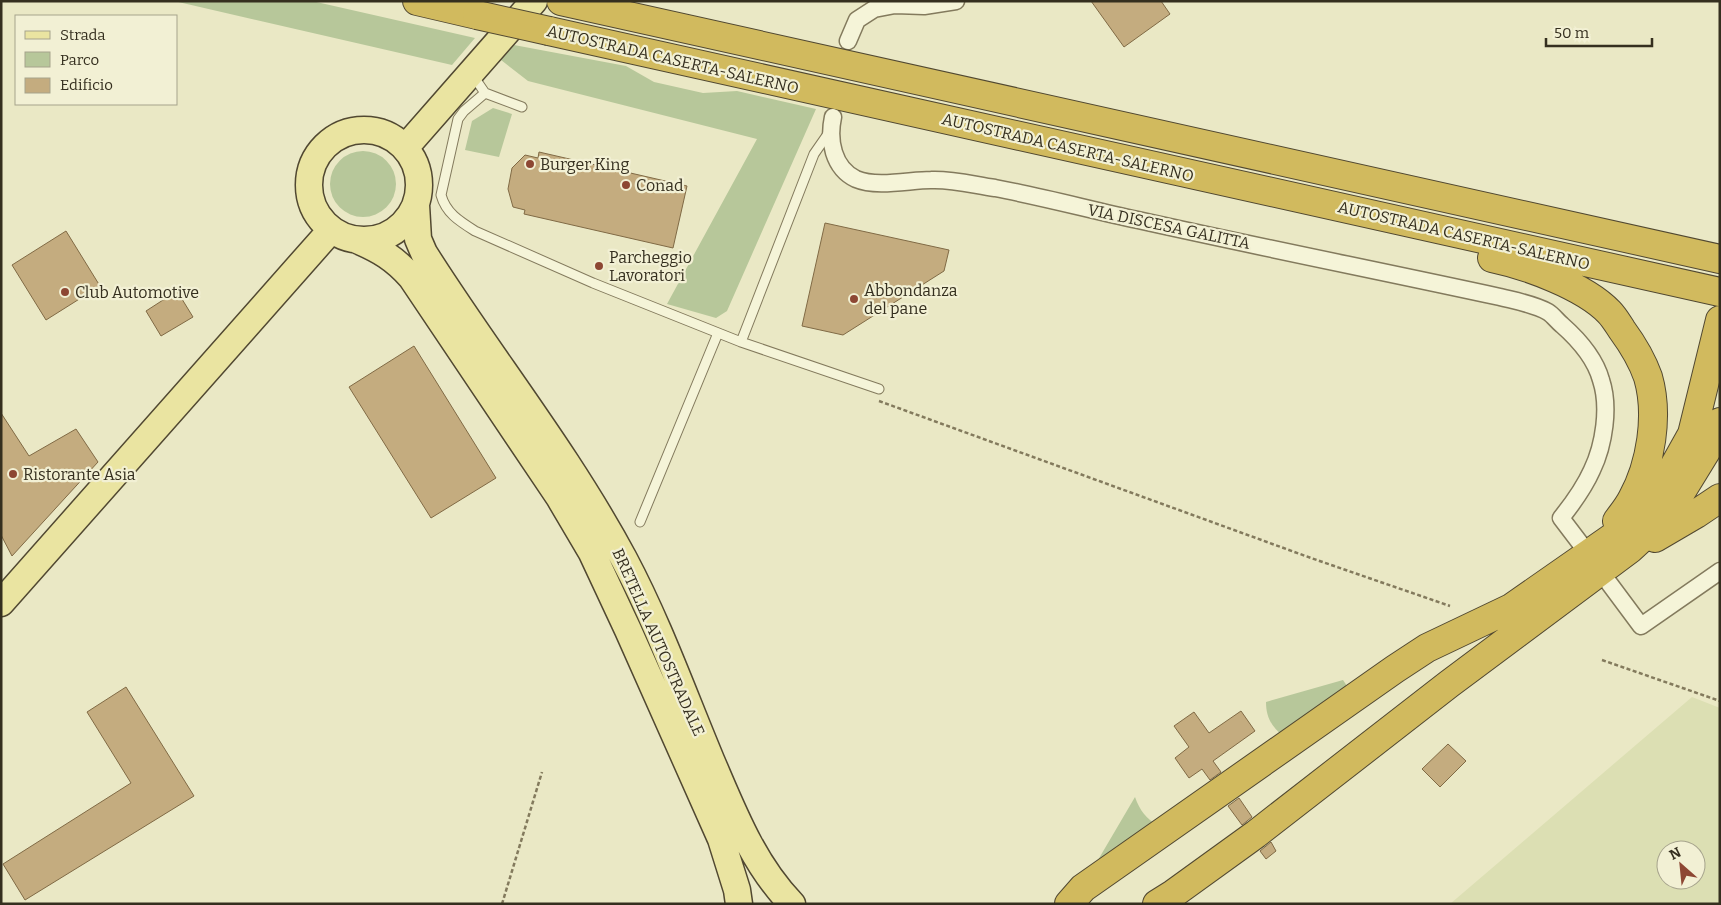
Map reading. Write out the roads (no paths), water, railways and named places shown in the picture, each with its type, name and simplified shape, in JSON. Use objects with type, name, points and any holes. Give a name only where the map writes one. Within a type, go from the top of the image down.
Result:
[{"type":"highway","name":"AUTOSTRADA CASERTA-SALERNO","points":[[417,1],[1720,292]]},
{"type":"highway","name":"AUTOSTRADA CASERTA-SALERNO","points":[[566,3],[1720,259]]},
{"type":"highway","points":[[1198,176],[1274,212],[1506,261],[1558,280],[1588,295],[1609,312],[1636,349],[1648,378],[1654,418],[1649,456],[1632,499],[1598,560]]},
{"type":"highway","points":[[1560,223],[1650,225],[1720,239]]},
{"type":"highway","points":[[1157,904],[1256,834],[1444,688],[1598,560],[1659,493],[1692,434],[1720,320]]},
{"type":"highway","points":[[1598,560],[1630,549],[1667,515],[1714,440],[1720,422]]},
{"type":"highway","points":[[1069,904],[1083,888],[1427,648],[1512,608],[1598,560],[1696,514],[1720,498]]},
{"type":"main road","points":[[405,148],[478,83],[534,1]]},
{"type":"main road","points":[[370,130],[383,133],[395,139],[412,158],[417,169],[419,193],[416,205],[402,225],[392,232],[369,240],[357,240],[344,236],[332,230],[314,210],[308,184],[310,171],[315,159],[323,148],[333,139],[344,133],[370,130]]},
{"type":"main road","name":"BRETELLA AUTOSTRADALE","points":[[416,205],[418,239],[424,253],[569,466],[624,560],[656,627],[741,831],[768,873],[792,904]]},
{"type":"main road","points":[[1,603],[332,230]]},
{"type":"main road","name":"BRETELLA AUTOSTRADALE","points":[[357,240],[387,254],[411,277],[559,497],[592,553],[721,839],[737,890],[739,904]]},
{"type":"street","points":[[848,41],[857,20],[874,8],[895,5],[924,6],[956,1]]},
{"type":"street","name":"VIA DISCESA GALITTA","points":[[832,124],[832,146],[837,160],[846,173],[858,180],[876,183],[932,180],[964,183],[1023,194],[1136,220],[1500,297],[1528,304],[1548,312],[1583,346],[1594,363],[1602,381],[1604,425],[1601,444],[1593,469],[1580,492],[1561,518],[1598,560]]},
{"type":"street","points":[[1598,560],[1641,626],[1720,571]]},
{"type":"lane","points":[[522,107],[478,83],[458,119],[441,195],[443,204],[458,220],[475,231],[593,283],[740,342],[879,389]]},
{"type":"lane","points":[[740,342],[814,154],[832,124]]},
{"type":"lane","points":[[640,522],[718,333]]},
{"type":"place","name":"Burger King","points":[[530,164]]},
{"type":"place","name":"Conad","points":[[626,185]]},
{"type":"place","name":"Parcheggio Lavoratori","points":[[599,266]]},
{"type":"place","name":"Club Automotive","points":[[65,292]]},
{"type":"place","name":"Abbondanza del pane","points":[[854,299]]},
{"type":"place","name":"Ristorante Asia","points":[[13,474]]}]
